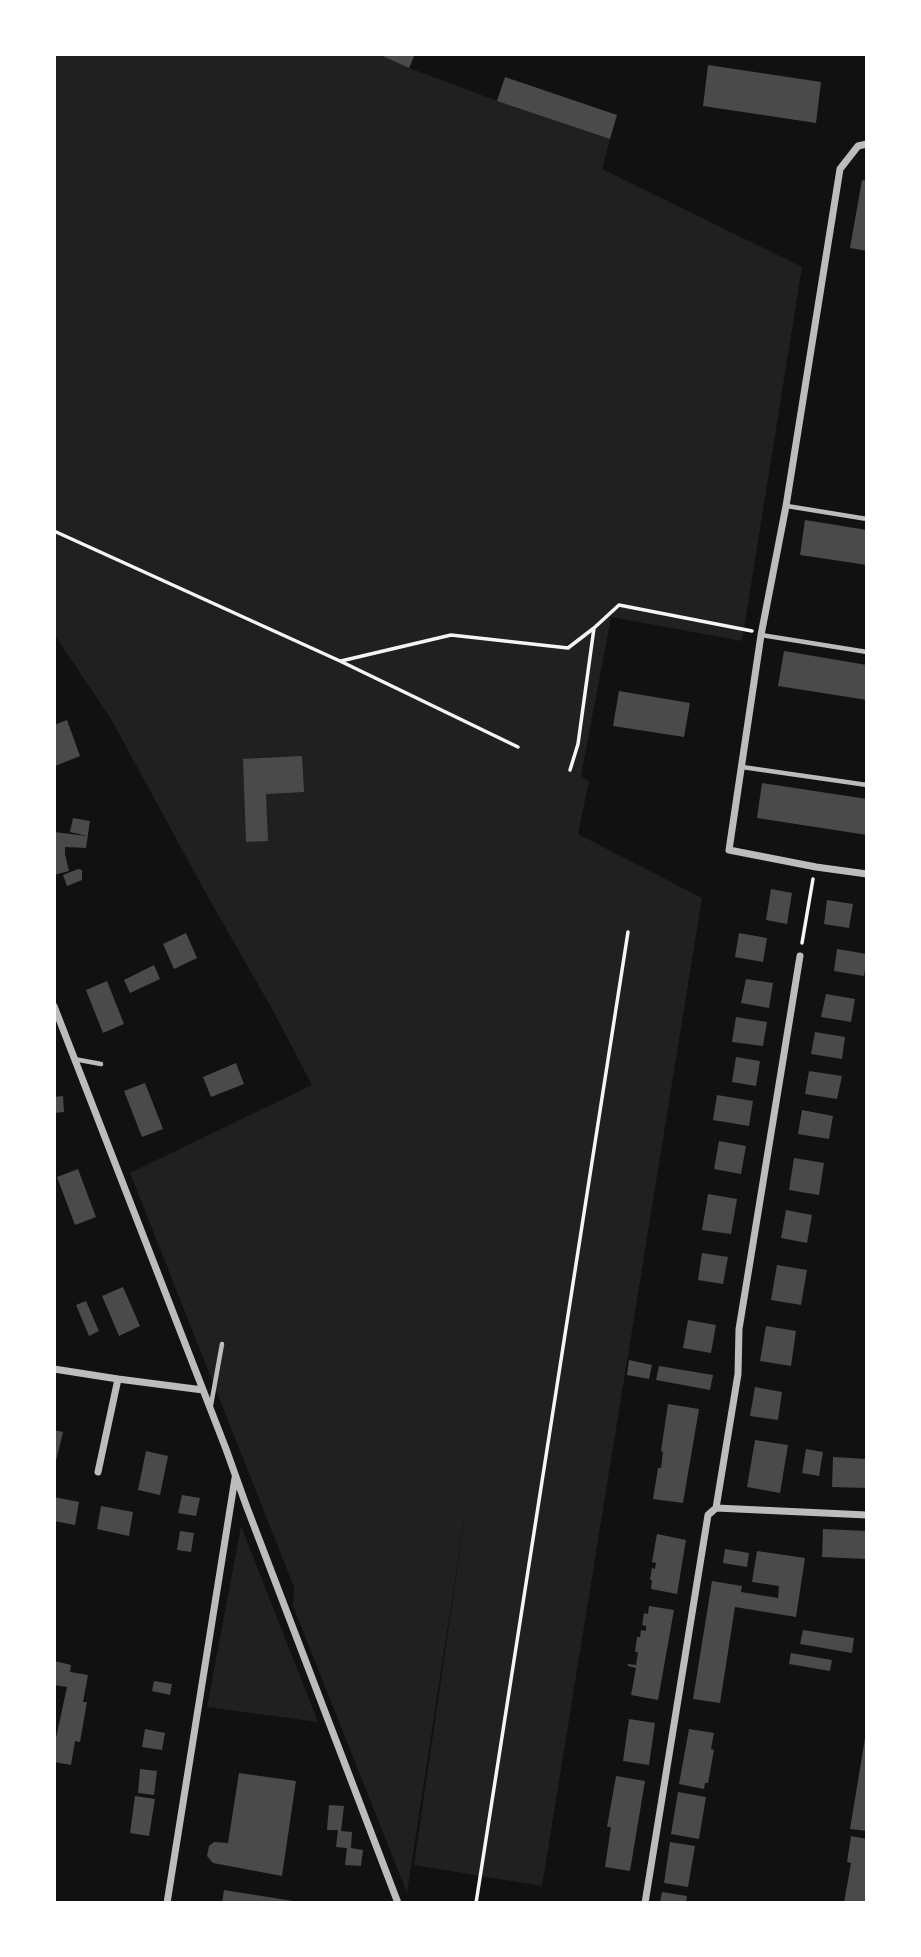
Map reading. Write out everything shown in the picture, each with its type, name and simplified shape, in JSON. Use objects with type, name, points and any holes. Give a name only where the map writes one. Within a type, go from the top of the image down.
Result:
[{"type":"street","points":[[867,144],[858,146],[840,169],[786,506],[761,635],[729,850],[867,874]]},
{"type":"street","points":[[645,1903],[708,1515],[716,1508],[738,1374],[738,1329],[800,956]]},
{"type":"street","points":[[54,1006],[398,1903]]},
{"type":"street","points":[[54,1369],[203,1390]]},
{"type":"street","points":[[98,1472],[118,1379]]},
{"type":"street","points":[[167,1903],[236,1476]]},
{"type":"street","points":[[716,1508],[867,1515]]},
{"type":"lane","points":[[786,506],[867,519]]},
{"type":"lane","points":[[761,635],[867,652]]},
{"type":"lane","points":[[742,766],[867,785]]},
{"type":"lane","points":[[74,1059],[101,1064]]},
{"type":"lane","points":[[210,1409],[222,1344]]},
{"type":"path","points":[[54,531],[340,661],[517,747]]},
{"type":"path","points":[[340,661],[451,635],[568,648],[619,605],[749,630],[761,635]]},
{"type":"path","points":[[570,770],[578,744],[594,628]]},
{"type":"path","points":[[800,956],[816,867]]},
{"type":"path","points":[[476,1903],[628,932]]},
{"type":"shaded area","points":[[54,54],[378,54],[497,101],[610,139],[602,169],[802,267],[742,641],[611,617],[581,776],[589,781],[578,834],[702,898],[542,1886],[414,1865],[468,1495],[407,1893],[293,1606],[294,1587],[130,1173],[312,1085],[111,719],[54,634]]},
{"type":"shaded area","points":[[241,1526],[318,1722],[207,1707]]},
{"type":"building","points":[[378,54],[415,54],[409,68]]},
{"type":"building","points":[[708,65],[821,82],[816,123],[703,106]]},
{"type":"building","points":[[505,77],[617,115],[610,139],[497,101]]},
{"type":"building","points":[[862,180],[867,181],[867,251],[850,248]]},
{"type":"building","points":[[805,520],[867,530],[867,565],[800,555]]},
{"type":"building","points":[[784,651],[867,665],[867,700],[778,686]]},
{"type":"building","points":[[619,691],[690,703],[684,737],[613,726]]},
{"type":"building","points":[[67,720],[80,756],[55,766],[54,725]]},
{"type":"building","points":[[302,756],[304,792],[266,794],[268,841],[246,842],[243,759]]},
{"type":"building","points":[[762,783],[867,799],[867,835],[757,818]]},
{"type":"building","points":[[73,818],[90,821],[86,848],[65,847],[69,871],[54,875],[54,832],[87,836],[70,832]]},
{"type":"building","points":[[82,870],[82,880],[67,886],[63,875]]},
{"type":"building","points":[[771,889],[792,893],[787,924],[766,920]]},
{"type":"building","points":[[827,900],[853,904],[849,928],[824,924]]},
{"type":"building","points":[[186,933],[197,958],[174,969],[163,944]]},
{"type":"building","points":[[739,933],[767,938],[763,962],[735,957]]},
{"type":"building","points":[[837,949],[867,954],[864,976],[834,971]]},
{"type":"building","points":[[154,965],[160,979],[130,993],[124,980]]},
{"type":"building","points":[[746,979],[773,983],[769,1008],[741,1003]]},
{"type":"building","points":[[107,981],[124,1024],[103,1033],[86,990]]},
{"type":"building","points":[[826,994],[855,999],[851,1022],[821,1017]]},
{"type":"building","points":[[736,1017],[767,1022],[763,1046],[732,1042]]},
{"type":"building","points":[[815,1032],[845,1037],[842,1059],[811,1054]]},
{"type":"building","points":[[736,1057],[760,1061],[756,1086],[732,1082]]},
{"type":"building","points":[[236,1063],[244,1084],[211,1097],[203,1077]]},
{"type":"building","points":[[809,1071],[842,1076],[837,1099],[805,1094]]},
{"type":"building","points":[[145,1083],[163,1129],[142,1137],[124,1091]]},
{"type":"building","points":[[717,1095],[753,1101],[749,1126],[713,1120]]},
{"type":"building","points":[[63,1096],[64,1112],[54,1113],[54,1097]]},
{"type":"building","points":[[802,1110],[833,1116],[829,1139],[798,1134]]},
{"type":"building","points":[[719,1141],[746,1146],[741,1174],[714,1169]]},
{"type":"building","points":[[794,1158],[824,1163],[819,1195],[789,1190]]},
{"type":"building","points":[[78,1169],[96,1217],[75,1225],[57,1177]]},
{"type":"building","points":[[708,1194],[737,1199],[731,1234],[702,1230]]},
{"type":"building","points":[[786,1210],[812,1215],[807,1243],[781,1238]]},
{"type":"building","points":[[702,1253],[728,1257],[723,1284],[698,1280]]},
{"type":"building","points":[[777,1265],[807,1270],[801,1305],[771,1300]]},
{"type":"building","points":[[123,1287],[140,1326],[119,1336],[102,1296]]},
{"type":"building","points":[[86,1301],[99,1331],[89,1336],[76,1305]]},
{"type":"building","points":[[688,1320],[716,1325],[711,1353],[683,1348]]},
{"type":"building","points":[[766,1326],[796,1331],[791,1366],[760,1361]]},
{"type":"building","points":[[629,1360],[652,1365],[649,1379],[627,1375]]},
{"type":"building","points":[[659,1366],[713,1375],[710,1390],[656,1380]]},
{"type":"building","points":[[755,1387],[782,1392],[778,1420],[750,1416]]},
{"type":"building","points":[[668,1404],[699,1409],[683,1503],[653,1499],[658,1468],[661,1468]]},
{"type":"building","points":[[54,1430],[63,1432],[55,1465],[54,1465]]},
{"type":"building","points":[[755,1440],[788,1445],[780,1493],[747,1487]]},
{"type":"building","points":[[806,1449],[823,1452],[819,1476],[802,1473]]},
{"type":"building","points":[[146,1451],[168,1456],[160,1495],[138,1490]]},
{"type":"building","points":[[833,1457],[867,1459],[867,1488],[832,1487]]},
{"type":"building","points":[[182,1495],[200,1498],[196,1516],[178,1513]]},
{"type":"building","points":[[54,1497],[79,1502],[75,1525],[54,1521]]},
{"type":"building","points":[[101,1506],[133,1512],[129,1536],[97,1529]]},
{"type":"building","points":[[823,1529],[867,1531],[867,1559],[822,1557]]},
{"type":"building","points":[[180,1531],[194,1533],[191,1552],[177,1550]]},
{"type":"building","points":[[657,1534],[686,1540],[677,1594],[651,1589],[652,1568],[655,1569],[656,1563],[652,1562]]},
{"type":"building","points":[[725,1549],[749,1553],[747,1567],[723,1563]]},
{"type":"building","points":[[757,1551],[805,1558],[796,1617],[735,1607],[720,1703],[693,1699],[712,1581],[742,1586],[741,1592],[778,1598],[779,1586],[752,1582]]},
{"type":"building","points":[[649,1606],[674,1610],[658,1700],[631,1695],[636,1668],[628,1666],[636,1665],[637,1637],[640,1637],[641,1630],[646,1631],[646,1626],[642,1625],[644,1613],[648,1614]]},
{"type":"building","points":[[803,1630],[854,1638],[852,1653],[800,1644]]},
{"type":"building","points":[[791,1653],[832,1660],[830,1671],[789,1664]]},
{"type":"building","points":[[54,1661],[71,1665],[70,1672],[88,1675],[83,1702],[87,1702],[80,1742],[75,1741],[71,1765],[54,1762],[54,1747],[67,1687],[54,1685]]},
{"type":"building","points":[[154,1681],[172,1684],[170,1695],[152,1691]]},
{"type":"building","points":[[629,1719],[655,1723],[649,1765],[623,1761]]},
{"type":"building","points":[[145,1729],[165,1733],[162,1750],[142,1747]]},
{"type":"building","points":[[689,1729],[714,1733],[711,1749],[714,1750],[708,1783],[705,1783],[704,1789],[679,1784]]},
{"type":"building","points":[[867,1738],[867,1831],[850,1829]]},
{"type":"building","points":[[140,1769],[157,1771],[154,1795],[138,1793]]},
{"type":"building","points":[[239,1773],[296,1781],[282,1876],[213,1863],[207,1856],[209,1846],[214,1842],[228,1843]]},
{"type":"building","points":[[616,1776],[645,1781],[630,1871],[605,1867],[611,1827],[607,1827]]},
{"type":"building","points":[[678,1792],[706,1797],[699,1839],[671,1834]]},
{"type":"building","points":[[135,1796],[155,1799],[149,1836],[130,1833]]},
{"type":"building","points":[[329,1805],[344,1806],[341,1831],[352,1832],[351,1848],[363,1850],[361,1866],[345,1865],[347,1848],[336,1847],[338,1830],[327,1830]]},
{"type":"building","points":[[851,1836],[867,1839],[867,1903],[844,1903],[851,1863],[847,1862]]},
{"type":"building","points":[[670,1842],[695,1846],[688,1887],[664,1883]]},
{"type":"building","points":[[224,1890],[293,1901],[293,1903],[222,1903]]},
{"type":"building","points":[[662,1892],[687,1896],[686,1903],[660,1903]]}]
